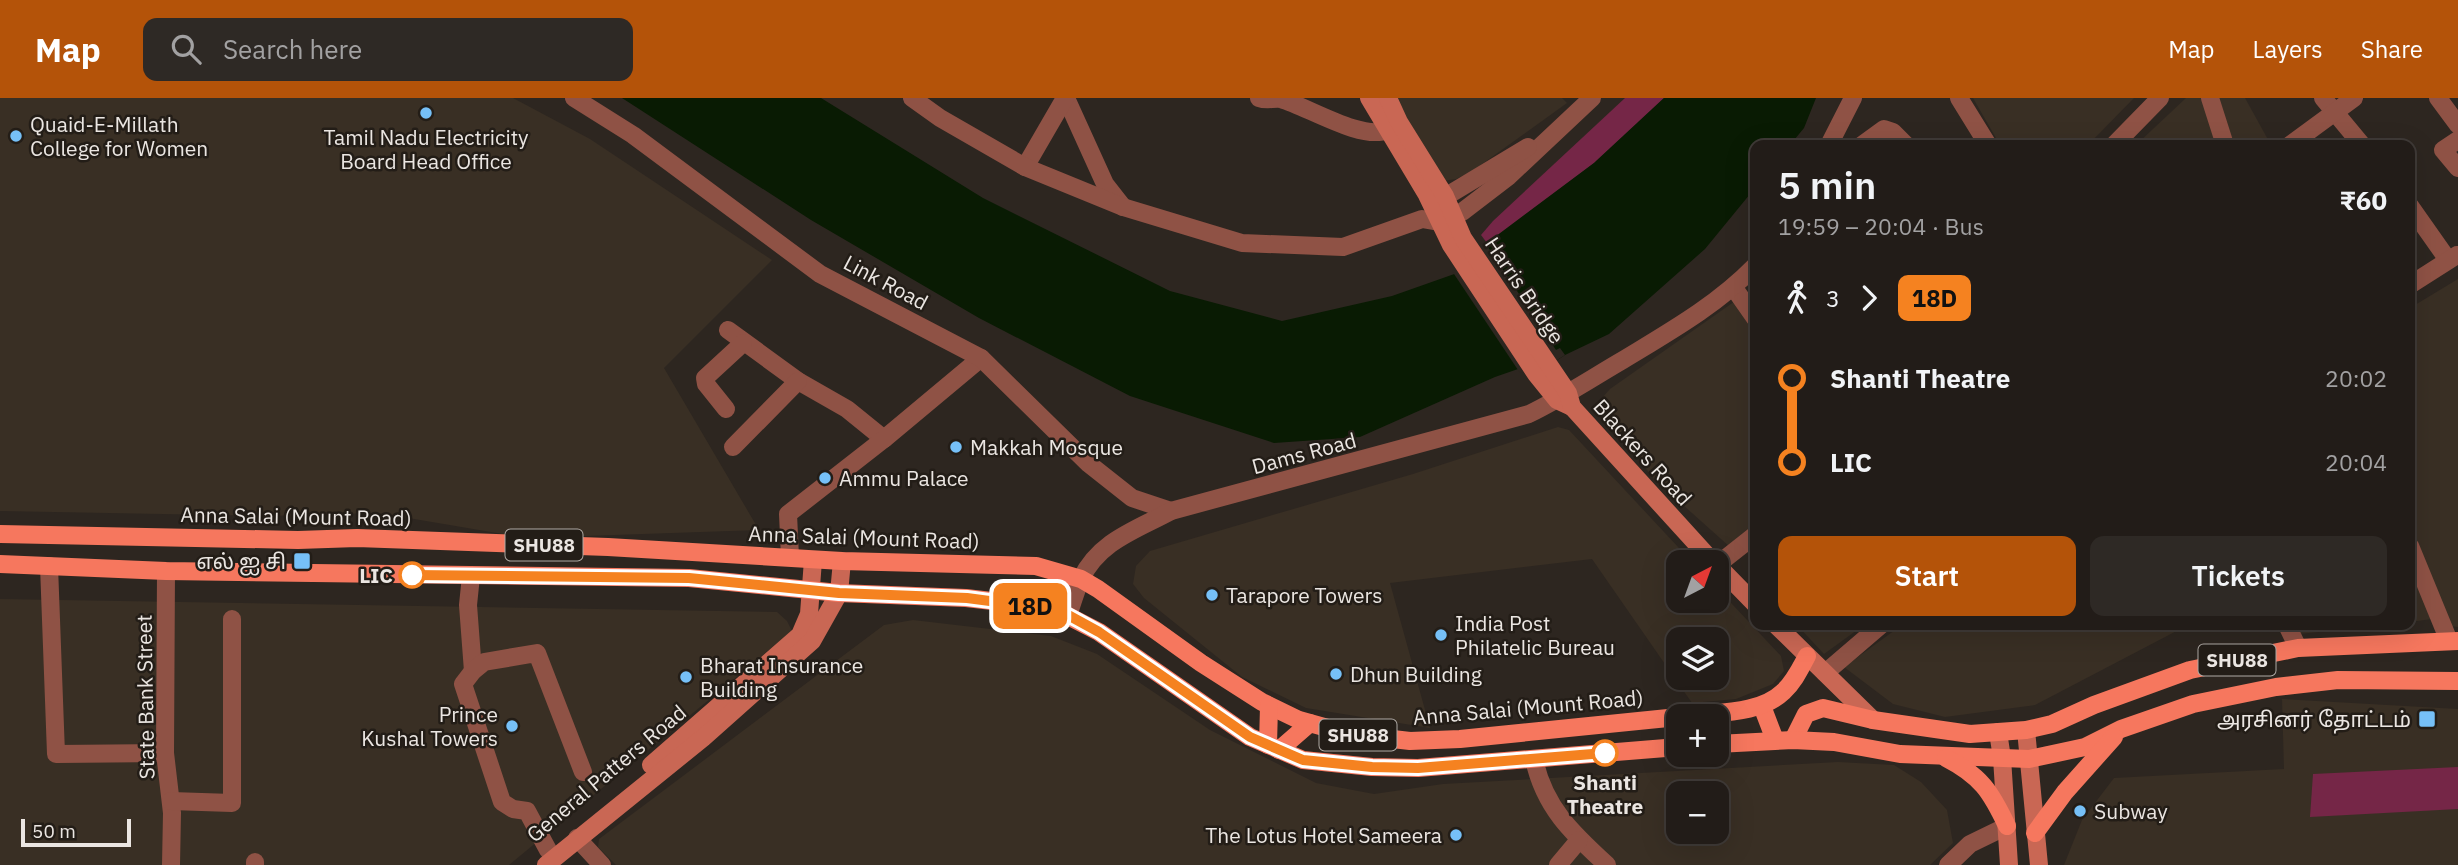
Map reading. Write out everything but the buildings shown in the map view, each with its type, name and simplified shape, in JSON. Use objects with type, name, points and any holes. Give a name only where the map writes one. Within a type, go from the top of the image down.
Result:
[{"type":"main road","points":[[1369,98],[1438,212]]},
{"type":"main road","points":[[1388,98],[1438,212]]},
{"type":"main road","name":"Harris Bridge","points":[[1438,212],[1542,370]]},
{"type":"main road","name":"Blackers Road","points":[[1542,370],[1702,550]]},
{"type":"main road","name":"Anna Salai (Mount Road)","points":[[0,534],[298,540],[357,538],[608,547],[813,560],[1036,566],[1081,579],[1155,628],[1200,663],[1269,706],[1311,723],[1349,734],[1410,741],[1460,739],[1666,718]]},
{"type":"main road","points":[[298,540],[299,573]]},
{"type":"main road","name":"General Patters Road","points":[[547,857],[800,635],[809,614],[813,560]]},
{"type":"main road","points":[[839,593],[842,561]]},
{"type":"main road","name":"SHU88","points":[[0,564],[166,571],[689,578],[839,593],[967,598],[1068,615],[1099,632],[1250,737],[1303,760],[1372,767],[1418,768],[1666,748]]},
{"type":"main road","name":"Blackers Road","points":[[1729,578],[1750,599]]},
{"type":"main road","name":"General Patters Road","points":[[530,865],[577,838],[703,738],[785,668],[812,641],[839,593]]},
{"type":"main road","points":[[1781,630],[1873,720]]},
{"type":"main road","name":"SHU88","points":[[1873,720],[1970,734],[2026,730],[2052,724],[2094,705],[2190,670],[2298,648],[2454,641]]},
{"type":"main road","points":[[1729,710],[1762,706],[1781,694],[1793,681],[1807,656]]},
{"type":"main road","name":"SHU88","points":[[1729,743],[1784,740],[1833,742],[1900,754],[2029,760],[2085,747],[2121,729],[2193,704],[2276,687],[2338,680],[2458,681]]},
{"type":"main road","points":[[1269,706],[1273,747],[1311,723]]},
{"type":"main road","points":[[1762,706],[1784,740],[1806,714],[1823,709],[1873,720]]},
{"type":"main road","points":[[2035,833],[2065,792],[2121,729]]},
{"type":"main road","points":[[2026,730],[2039,865]]},
{"type":"main road","points":[[1998,732],[2009,865]]},
{"type":"main road","points":[[1944,757],[1965,768],[1992,793],[2007,827]]},
{"type":"street","name":"Link Road","points":[[573,98],[633,135],[820,274],[981,358],[1089,464],[1132,498],[1171,512]]},
{"type":"street","points":[[912,98],[940,118],[1025,167],[1123,207],[1242,243],[1343,247],[1438,212],[1552,133],[1592,98]]},
{"type":"street","points":[[1025,167],[1066,98]]},
{"type":"street","points":[[1066,98],[1105,184],[1123,207]]},
{"type":"street","points":[[1259,98],[1279,99],[1349,126],[1378,134],[1387,130]]},
{"type":"street","points":[[1832,140],[1853,98]]},
{"type":"street","points":[[1959,98],[1984,140]]},
{"type":"street","points":[[2122,140],[2161,98]]},
{"type":"street","points":[[2210,98],[2223,140]]},
{"type":"street","points":[[2295,140],[2329,104],[2354,98]]},
{"type":"street","points":[[2438,98],[2458,125]]},
{"type":"street","points":[[2329,104],[2358,140]]},
{"type":"street","points":[[1869,140],[1884,129],[1893,132],[1901,140]]},
{"type":"street","points":[[2458,140],[2443,150],[2458,168]]},
{"type":"street","points":[[2415,212],[2453,257],[2415,282]]},
{"type":"street","name":"Dams Road","points":[[1068,615],[1081,579],[1097,554],[1116,538],[1171,512],[1483,428],[1566,400],[1734,288],[1750,271]]},
{"type":"street","points":[[1734,288],[1750,311]]},
{"type":"street","points":[[728,330],[798,381],[847,409],[884,439]]},
{"type":"street","points":[[726,409],[706,384],[705,378],[743,343]]},
{"type":"street","points":[[790,558],[788,514],[981,358]]},
{"type":"street","points":[[733,447],[798,381]]},
{"type":"street","points":[[1729,554],[1750,540]]},
{"type":"street","points":[[2415,557],[2454,641]]},
{"type":"street","points":[[50,566],[56,754],[165,753]]},
{"type":"street","name":"State Bank Street","points":[[166,571],[165,753],[171,801],[171,865]]},
{"type":"street","points":[[471,576],[468,605],[473,671]]},
{"type":"street","points":[[171,801],[232,803],[232,619]]},
{"type":"street","points":[[1825,673],[1875,630]]},
{"type":"street","points":[[2289,630],[2298,648]]},
{"type":"street","points":[[547,857],[527,811],[513,810],[502,802],[463,684],[473,671],[484,662],[537,653],[583,772]]},
{"type":"street","points":[[1534,759],[1547,799],[1579,840],[1607,865]]},
{"type":"street","points":[[1948,865],[1970,844],[2007,827]]},
{"type":"street","points":[[577,838],[602,865]]},
{"type":"street","points":[[1558,865],[1579,840]]},
{"type":"shaded area","points":[[0,98],[513,98],[590,139],[772,260],[664,368],[759,530],[527,538],[379,513],[268,516],[0,511]]},
{"type":"shaded area","points":[[622,98],[821,98],[983,198],[1170,291],[1282,321],[1392,296],[1460,272],[1487,243],[1594,163],[1664,98],[1816,98],[1804,128],[1794,140],[1750,140],[1750,194],[1705,249],[1609,334],[1548,366],[1518,369],[1495,377],[1360,437],[1274,443],[1130,396],[979,318],[811,220]]},
{"type":"shaded area","points":[[1396,98],[1562,98],[1567,103],[1471,172],[1443,181]]},
{"type":"shaded area","points":[[1625,98],[1664,98],[1594,163],[1487,243],[1481,235],[1493,221]]},
{"type":"shaded area","points":[[1973,98],[2134,98],[2093,140],[1997,140]]},
{"type":"shaded area","points":[[2186,98],[2245,98],[2268,140],[2141,140]]},
{"type":"shaded area","points":[[2458,279],[2458,627],[2449,626],[2415,557],[2415,305]]},
{"type":"shaded area","points":[[1738,299],[1750,316],[1750,532],[1730,547],[1654,479],[1602,411],[1602,398],[1610,389]]},
{"type":"shaded area","points":[[1558,427],[1569,430],[1681,550],[1666,550],[1666,613],[1729,613],[1729,601],[1750,623],[1750,630],[1757,630],[1781,656],[1784,671],[1773,684],[1736,699],[1692,703],[1683,690],[1729,690],[1729,627],[1666,627],[1666,666],[1592,559],[1390,583],[1430,728],[1306,708],[1242,677],[1144,598],[1133,584],[1136,566],[1150,551],[1413,474]]},
{"type":"shaded area","points":[[2415,571],[2432,619],[2415,621]]},
{"type":"shaded area","points":[[0,599],[777,612],[787,621],[792,631],[509,865],[0,865]]},
{"type":"shaded area","points":[[913,620],[1051,636],[1097,654],[1210,730],[1316,783],[1374,794],[1443,784],[1838,762],[1894,765],[1921,782],[1947,810],[1953,843],[1930,865],[616,865],[598,847],[599,839],[884,625]]},
{"type":"shaded area","points":[[1802,630],[1857,630],[1824,654]]},
{"type":"shaded area","points":[[1895,630],[2178,630],[2035,705],[1945,717],[1893,704],[1844,667]]},
{"type":"shaded area","points":[[2290,630],[2336,630],[2291,635]]},
{"type":"shaded area","points":[[2282,699],[2458,709],[2458,865],[2064,865],[2082,820],[2114,778],[2284,769]]},
{"type":"shaded area","points":[[2458,767],[2458,809],[2310,817],[2313,774]]},
{"type":"pier","points":[[1484,241],[1556,350],[1560,348],[1565,355],[1542,370],[1520,373],[1452,271],[1458,269]]},
{"type":"bus line","name":"18D","points":[[412,575],[689,578],[839,593],[967,598],[1027,606],[1068,615],[1099,632],[1250,737],[1303,760],[1372,767],[1418,768],[1605,753]]},
{"type":"place","name":"Tamil Nadu Electricity Board Head Office","points":[[426,113]]},
{"type":"place","name":"Quaid-E-Millath College for Women","points":[[16,136]]},
{"type":"place","name":"Makkah Mosque","points":[[956,447]]},
{"type":"place","name":"Ammu Palace","points":[[825,478]]},
{"type":"place","name":"எல் ஐ சி","points":[[302,561]]},
{"type":"place","name":"LIC","points":[[412,575]]},
{"type":"place","name":"Tarapore Towers","points":[[1212,595]]},
{"type":"place","name":"India Post Philatelic Bureau","points":[[1441,635]]},
{"type":"place","name":"Dhun Building","points":[[1336,674]]},
{"type":"place","name":"Bharat Insurance Building","points":[[686,677]]},
{"type":"place","name":"அரசினர் தோட்டம்","points":[[2427,719]]},
{"type":"place","name":"Prince Kushal Towers","points":[[512,726]]},
{"type":"place","name":"Shanti Theatre","points":[[1605,753]]},
{"type":"place","name":"Subway","points":[[2080,811]]},
{"type":"place","name":"The Lotus Hotel Sameera","points":[[1456,835]]}]
